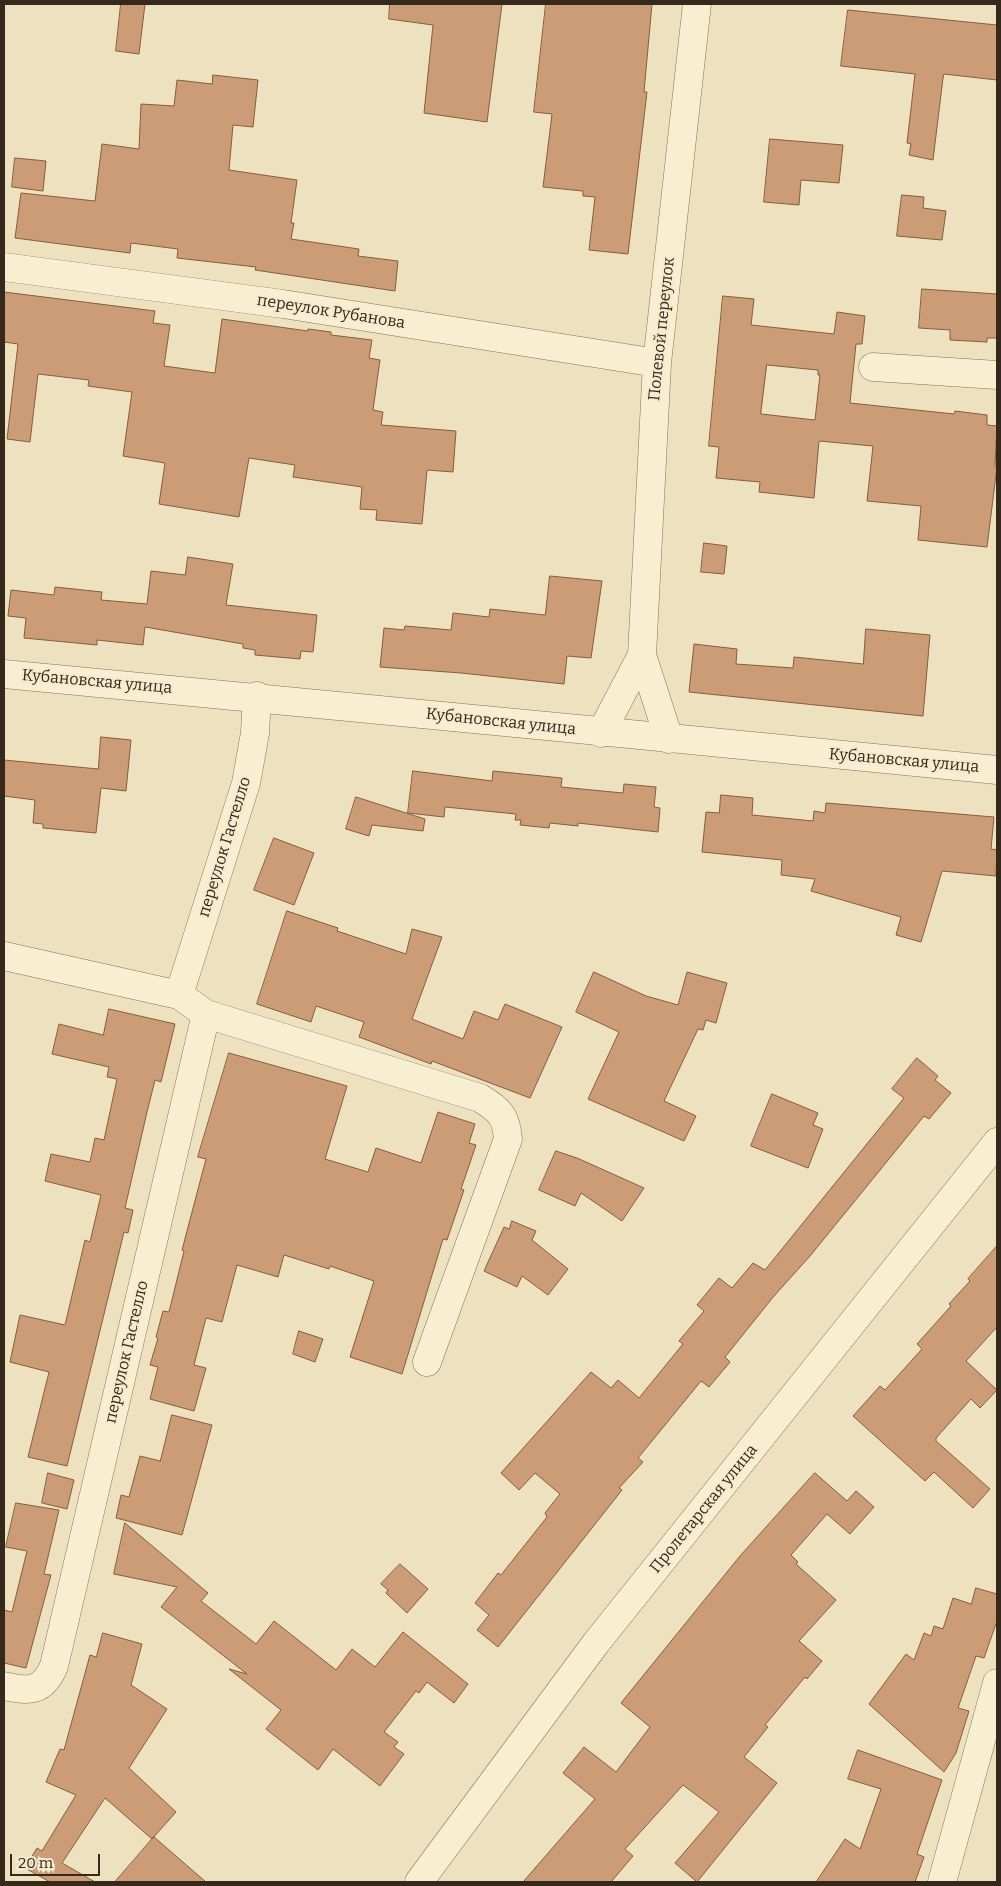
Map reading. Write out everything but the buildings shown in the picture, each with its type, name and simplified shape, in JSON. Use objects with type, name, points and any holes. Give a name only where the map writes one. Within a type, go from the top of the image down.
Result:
[{"type":"street","name":"Полевой переулок","points":[[669,739],[642,655],[657,363],[697,4]]},
{"type":"street","name":"переулок Рубанова","points":[[4,267],[283,304],[657,363]]},
{"type":"street","points":[[873,367],[997,375]]},
{"type":"street","name":"Полевой переулок","points":[[601,732],[642,655]]},
{"type":"street","name":"Кубановская улица","points":[[4,674],[257,696],[669,739],[997,770]]},
{"type":"street","name":"переулок Гастелло","points":[[179,995],[246,782],[255,733],[257,696]]},
{"type":"street","points":[[4,956],[179,995],[206,1014],[480,1098],[497,1108],[507,1123],[508,1139],[427,1362]]},
{"type":"street","name":"переулок Гастелло","points":[[4,1686],[28,1690],[40,1686],[49,1677],[54,1666],[206,1014]]},
{"type":"street","name":"Пролетарская улица","points":[[419,1882],[596,1643],[997,1142]]},
{"type":"street","points":[[942,1882],[997,1683]]}]
